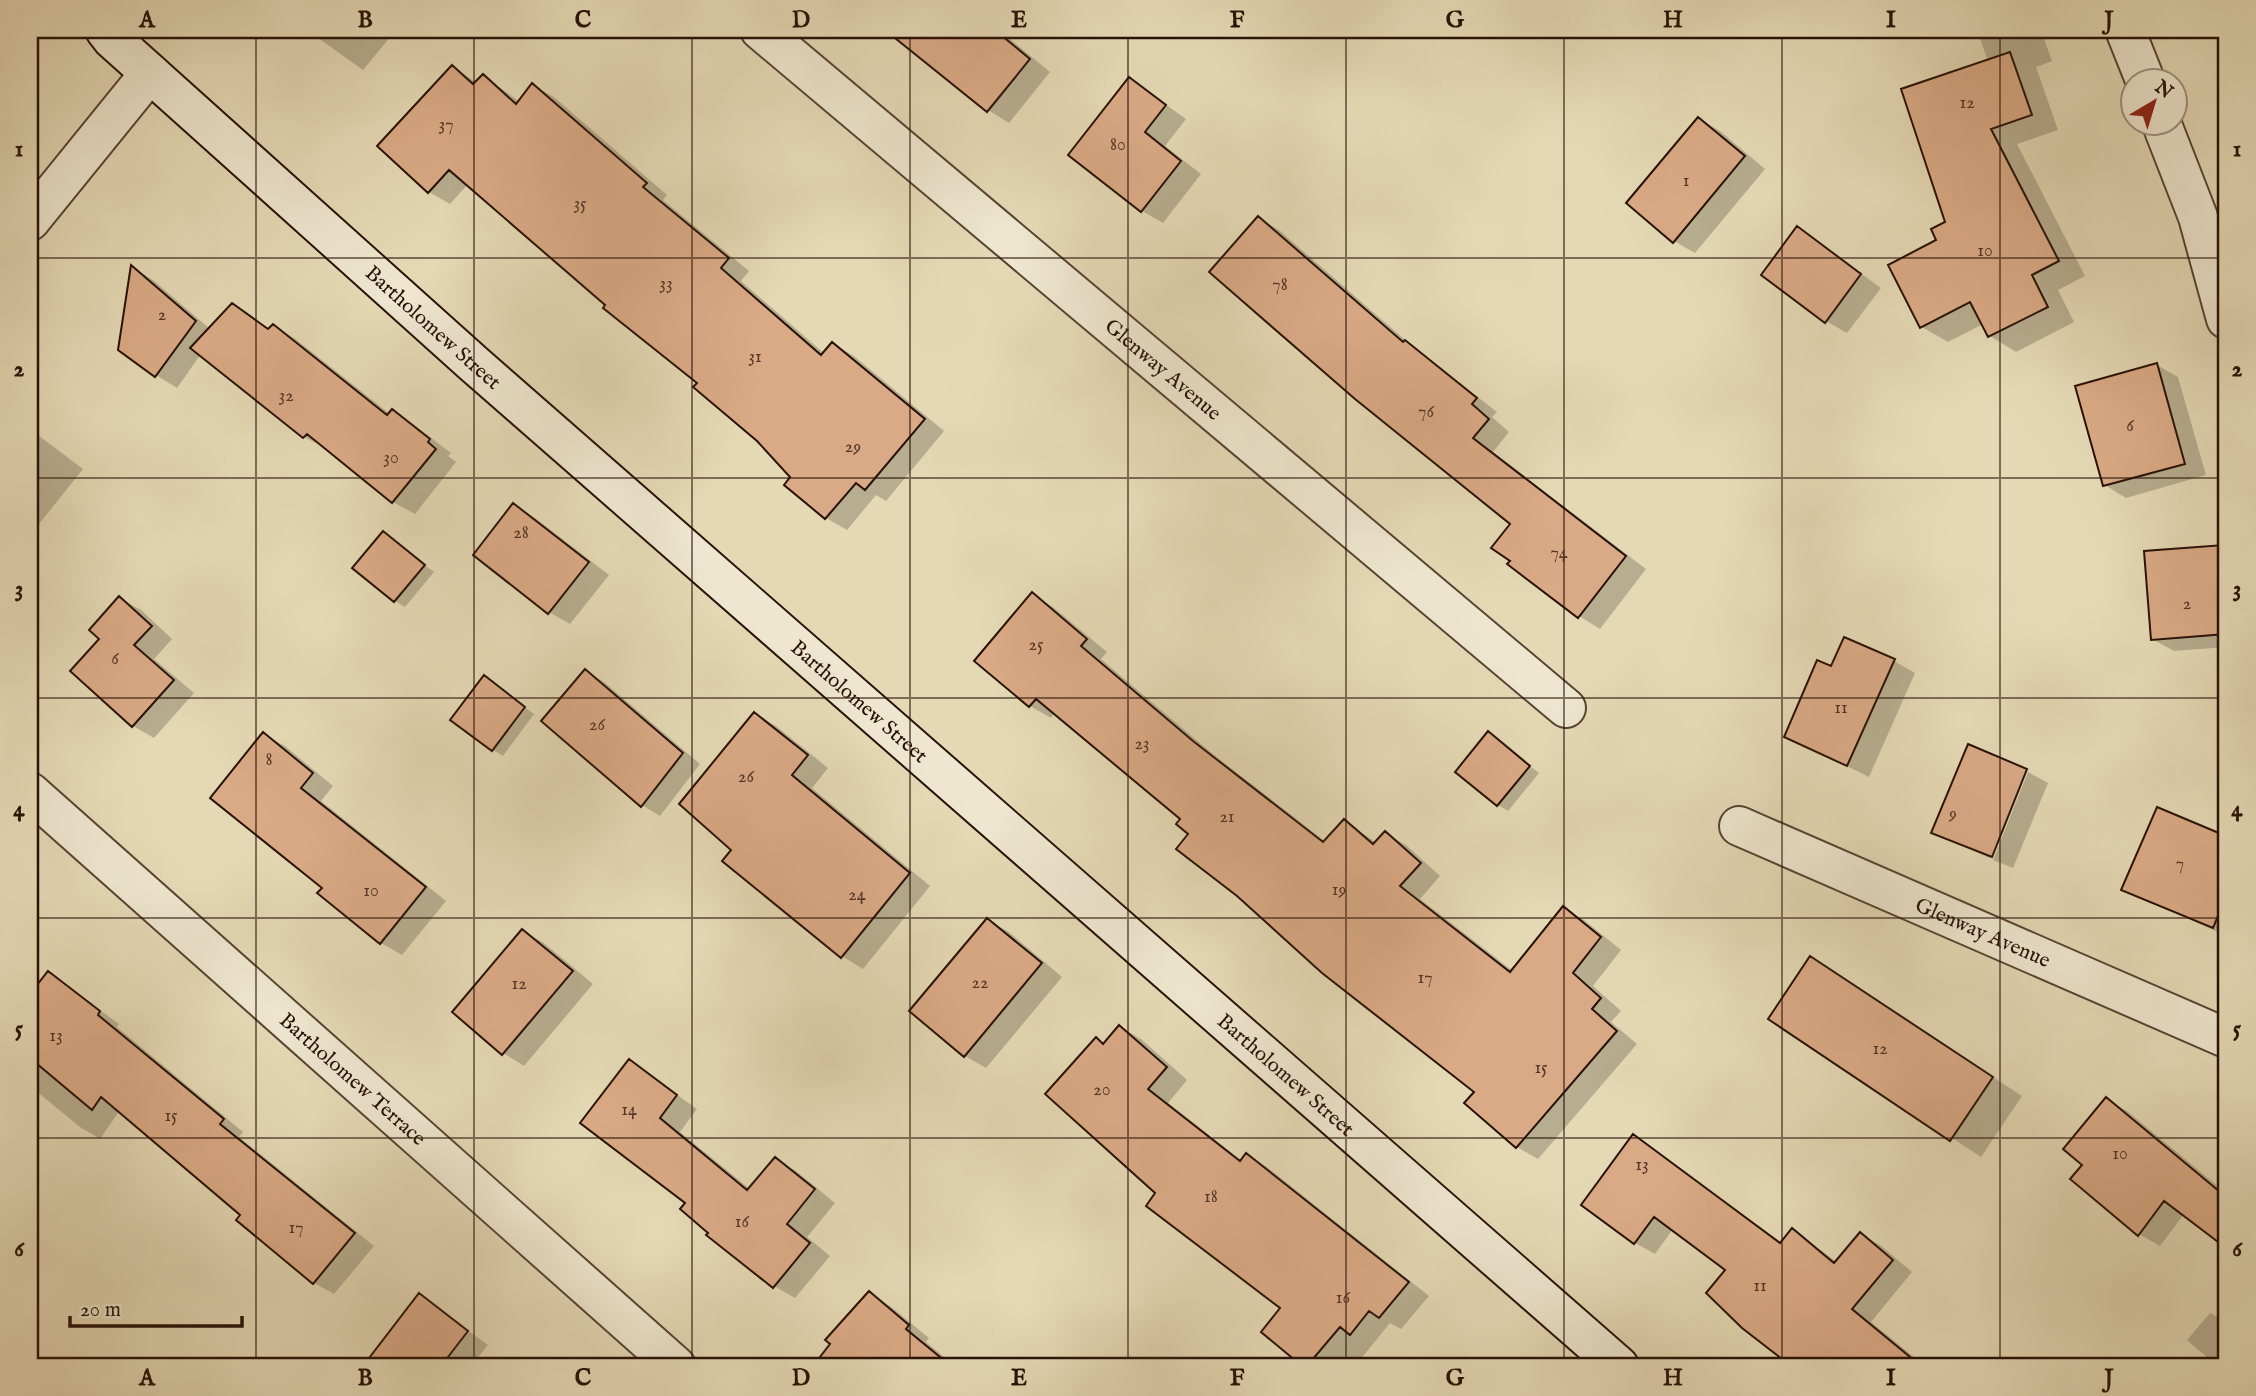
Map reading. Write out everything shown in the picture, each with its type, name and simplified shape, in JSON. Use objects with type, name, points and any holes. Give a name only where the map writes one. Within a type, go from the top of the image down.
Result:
[{"type":"street","name":"Bartholomew Street","points":[[105,30],[474,364],[1619,1366]]},
{"type":"street","name":"Glenway Avenue","points":[[761,30],[1566,708]]},
{"type":"street","points":[[2125,30],[2139,66]]},
{"type":"street","points":[[30,221],[150,73]]},
{"type":"street","points":[[2166,136],[2198,217],[2226,319]]},
{"type":"street","name":"Bartholomew Terrace","points":[[30,792],[676,1366]]},
{"type":"street","name":"Glenway Avenue","points":[[1739,826],[2226,1038]]},
{"type":"building","points":[[885,30],[995,30],[1030,59],[987,112]]},
{"type":"building","points":[[2010,52],[2032,115],[1991,129],[2059,261],[2032,275],[2048,307],[1988,337],[1970,302],[1920,328],[1888,265],[1936,240],[1931,229],[1945,222],[1901,89]]},
{"type":"building","points":[[452,65],[473,84],[483,74],[516,104],[532,83],[647,183],[643,187],[729,258],[721,268],[821,355],[832,342],[925,419],[865,490],[856,483],[825,519],[784,485],[790,477],[757,441],[693,387],[697,383],[603,308],[605,305],[449,170],[428,193],[377,146]]},
{"type":"building","points":[[1129,77],[1166,105],[1145,132],[1181,161],[1141,212],[1068,155]]},
{"type":"building","points":[[1698,117],[1745,156],[1673,243],[1626,203]]},
{"type":"building","points":[[1258,216],[1403,342],[1405,340],[1477,398],[1472,404],[1489,419],[1473,438],[1626,556],[1578,618],[1507,564],[1510,561],[1491,548],[1510,524],[1355,399],[1209,272]]},
{"type":"building","points":[[1797,226],[1861,274],[1825,323],[1761,275]]},
{"type":"building","points":[[131,265],[196,321],[155,377],[118,350]]},
{"type":"building","points":[[232,303],[268,329],[273,324],[387,415],[392,409],[430,439],[428,442],[436,449],[392,503],[307,434],[303,438],[190,348]]},
{"type":"building","points":[[2157,363],[2185,464],[2103,486],[2075,386]]},
{"type":"building","points":[[513,503],[589,562],[548,614],[473,555]]},
{"type":"building","points":[[383,531],[425,565],[394,602],[352,568]]},
{"type":"building","points":[[2224,545],[2226,634],[2151,640],[2144,551]]},
{"type":"building","points":[[1032,592],[1087,639],[1081,646],[1193,741],[1323,842],[1344,819],[1373,844],[1385,831],[1421,863],[1400,886],[1510,972],[1563,906],[1601,937],[1573,973],[1601,998],[1592,1009],[1617,1031],[1516,1148],[1464,1103],[1474,1092],[1322,973],[1237,896],[1176,849],[1188,834],[1176,824],[1180,819],[1036,699],[1029,707],[974,661]]},
{"type":"building","points":[[119,596],[152,626],[134,645],[174,680],[132,727],[70,671],[99,639],[89,630]]},
{"type":"building","points":[[1844,637],[1895,659],[1847,766],[1784,737],[1817,660],[1831,666]]},
{"type":"building","points":[[585,669],[683,753],[641,807],[541,721]]},
{"type":"building","points":[[484,675],[525,707],[492,751],[450,720]]},
{"type":"building","points":[[754,712],[808,755],[792,775],[910,873],[841,958],[722,861],[731,850],[679,804]]},
{"type":"building","points":[[1488,731],[1530,766],[1497,806],[1455,772]]},
{"type":"building","points":[[263,732],[313,773],[301,788],[426,887],[380,944],[317,893],[322,888],[210,798]]},
{"type":"building","points":[[1968,744],[2027,769],[1992,857],[1931,833]]},
{"type":"building","points":[[2157,807],[2226,836],[2226,897],[2213,928],[2121,890]]},
{"type":"building","points":[[987,918],[1042,963],[964,1057],[909,1011]]},
{"type":"building","points":[[522,929],[573,971],[502,1055],[452,1012]]},
{"type":"building","points":[[1810,956],[1993,1077],[1950,1141],[1768,1019]]},
{"type":"building","points":[[48,971],[100,1011],[98,1015],[224,1119],[220,1124],[355,1233],[313,1284],[236,1220],[240,1215],[101,1097],[92,1110],[30,1058],[30,994]]},
{"type":"building","points":[[1119,1025],[1167,1067],[1148,1089],[1240,1161],[1246,1153],[1409,1282],[1379,1318],[1369,1311],[1350,1335],[1340,1327],[1307,1366],[1302,1366],[1261,1332],[1280,1308],[1146,1206],[1155,1193],[1045,1094],[1096,1037],[1103,1044]]},
{"type":"building","points":[[629,1059],[677,1095],[660,1118],[747,1190],[775,1157],[815,1189],[787,1224],[810,1243],[773,1288],[706,1235],[708,1233],[680,1209],[685,1203],[580,1123]]},
{"type":"building","points":[[2106,1097],[2226,1197],[2226,1248],[2164,1201],[2138,1236],[2070,1179],[2082,1165],[2063,1149]]},
{"type":"building","points":[[1633,1134],[1780,1243],[1792,1228],[1834,1263],[1860,1232],[1893,1260],[1852,1309],[1921,1366],[1791,1366],[1742,1328],[1706,1293],[1725,1270],[1654,1217],[1634,1244],[1581,1205]]},
{"type":"building","points":[[869,1291],[909,1325],[906,1329],[951,1366],[813,1366],[830,1344],[825,1340]]},
{"type":"building","points":[[419,1293],[468,1331],[441,1366],[363,1366]]}]
